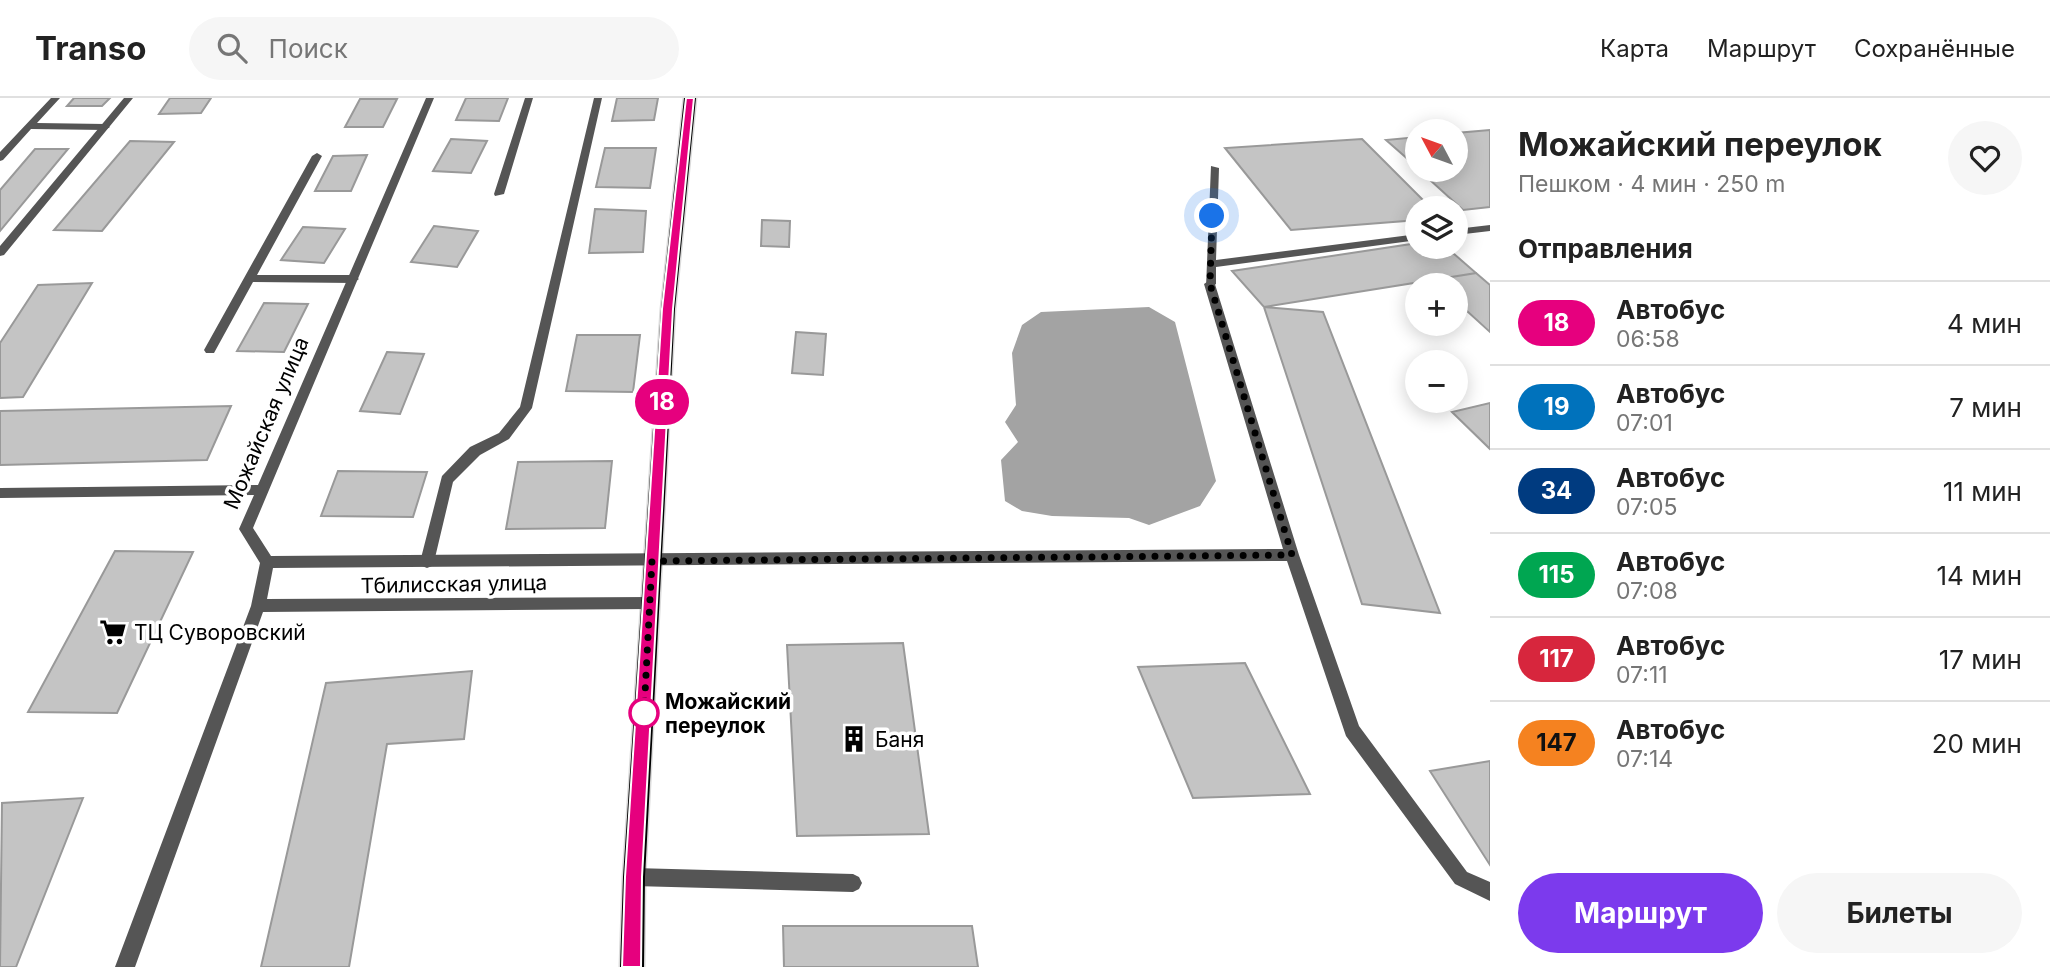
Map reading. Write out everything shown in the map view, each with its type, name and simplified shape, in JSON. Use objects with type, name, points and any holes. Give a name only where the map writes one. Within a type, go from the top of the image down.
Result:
[{"type":"main road","points":[[632,967],[634,877],[668,309],[690,98]]},
{"type":"street","points":[[0,158],[56,98]]},
{"type":"street","points":[[0,253],[129,98]]},
{"type":"street","name":"Можайская улица","points":[[267,562],[246,529],[430,98]]},
{"type":"street","points":[[499,194],[529,98]]},
{"type":"street","points":[[427,562],[447,480],[475,452],[504,436],[526,408],[598,98]]},
{"type":"street","points":[[29,126],[106,127]]},
{"type":"street","points":[[209,350],[317,156]]},
{"type":"street","points":[[1214,169],[1210,284],[1292,555],[1352,730],[1461,878],[1490,892]]},
{"type":"street","points":[[1468,231],[1490,228]]},
{"type":"street","points":[[1211,264],[1405,239]]},
{"type":"street","points":[[250,278],[353,279]]},
{"type":"street","points":[[0,493],[262,490]]},
{"type":"street","name":"Тбилисская улица","points":[[267,562],[1292,555]]},
{"type":"street","points":[[125,967],[258,606],[267,562]]},
{"type":"street","name":"Тбилисская улица","points":[[258,606],[651,603]]},
{"type":"street","points":[[634,877],[853,883]]},
{"type":"shaded area","points":[[1149,307],[1175,322],[1216,481],[1200,506],[1149,525],[1129,518],[1052,516],[1022,511],[1005,501],[1001,460],[1018,442],[1005,422],[1016,405],[1012,353],[1022,325],[1041,312]]},
{"type":"building","points":[[74,98],[110,98],[102,106],[67,106]]},
{"type":"building","points":[[170,98],[211,98],[201,113],[159,114]]},
{"type":"building","points":[[466,98],[508,98],[499,121],[456,120]]},
{"type":"building","points":[[617,98],[658,98],[654,120],[612,121]]},
{"type":"building","points":[[360,99],[397,99],[383,127],[345,127]]},
{"type":"building","points":[[1490,130],[1490,207],[1468,209],[1468,196],[1448,196],[1432,182],[1468,182],[1468,132]]},
{"type":"building","points":[[1405,138],[1405,157],[1386,140]]},
{"type":"building","points":[[451,139],[487,141],[471,173],[433,171]]},
{"type":"building","points":[[1362,139],[1419,196],[1405,196],[1405,221],[1291,230],[1225,148]]},
{"type":"building","points":[[130,141],[174,142],[102,231],[54,230]]},
{"type":"building","points":[[605,148],[656,148],[650,188],[596,187]]},
{"type":"building","points":[[35,149],[68,149],[0,231],[0,190]]},
{"type":"building","points":[[367,155],[351,191],[315,191],[333,156]]},
{"type":"building","points":[[595,209],[646,211],[643,252],[589,253]]},
{"type":"building","points":[[762,220],[790,221],[789,247],[761,246]]},
{"type":"building","points":[[434,226],[478,231],[457,267],[411,262]]},
{"type":"building","points":[[303,227],[345,229],[324,263],[281,260]]},
{"type":"building","points":[[1405,245],[1405,259],[1460,259],[1476,273],[1405,273],[1405,284],[1264,307],[1232,271]]},
{"type":"building","points":[[1476,273],[1490,285],[1490,332],[1468,312],[1468,274]]},
{"type":"building","points":[[92,283],[23,397],[0,398],[0,343],[38,285]]},
{"type":"building","points":[[264,303],[308,304],[284,352],[237,351]]},
{"type":"building","points":[[1264,307],[1323,312],[1440,613],[1362,604]]},
{"type":"building","points":[[796,332],[826,334],[823,375],[792,373]]},
{"type":"building","points":[[577,335],[640,335],[633,392],[566,391]]},
{"type":"building","points":[[387,352],[424,354],[400,414],[360,411]]},
{"type":"building","points":[[1490,403],[1490,449],[1453,413],[1468,413],[1468,408]]},
{"type":"building","points":[[231,406],[207,460],[0,465],[0,411]]},
{"type":"building","points":[[612,461],[605,528],[506,529],[518,462]]},
{"type":"building","points":[[338,471],[427,472],[413,517],[321,516]]},
{"type":"building","name":"ТЦ Суворовский","points":[[115,551],[193,552],[117,713],[28,712]]},
{"type":"building","name":"Баня","points":[[903,643],[929,834],[797,836],[787,645]]},
{"type":"building","points":[[1245,663],[1310,794],[1193,798],[1138,667]]},
{"type":"building","points":[[472,671],[464,739],[387,744],[349,967],[261,967],[326,683]]},
{"type":"building","points":[[1490,761],[1490,865],[1430,771]]},
{"type":"building","points":[[83,798],[16,967],[0,967],[2,803]]},
{"type":"building","points":[[783,926],[972,926],[978,967],[784,967]]},
{"type":"bus line","name":"18","points":[[632,967],[634,877],[668,309],[690,98]]},
{"type":"place","name":"ТЦ Суворовский","points":[[113,632]]},
{"type":"place","name":"Можайский переулок","points":[[644,713]]},
{"type":"place","name":"Баня","points":[[854,739]]},
{"type":"route","points":[[644,713],[652,561],[1292,555],[1210,284],[1212,216]]}]
